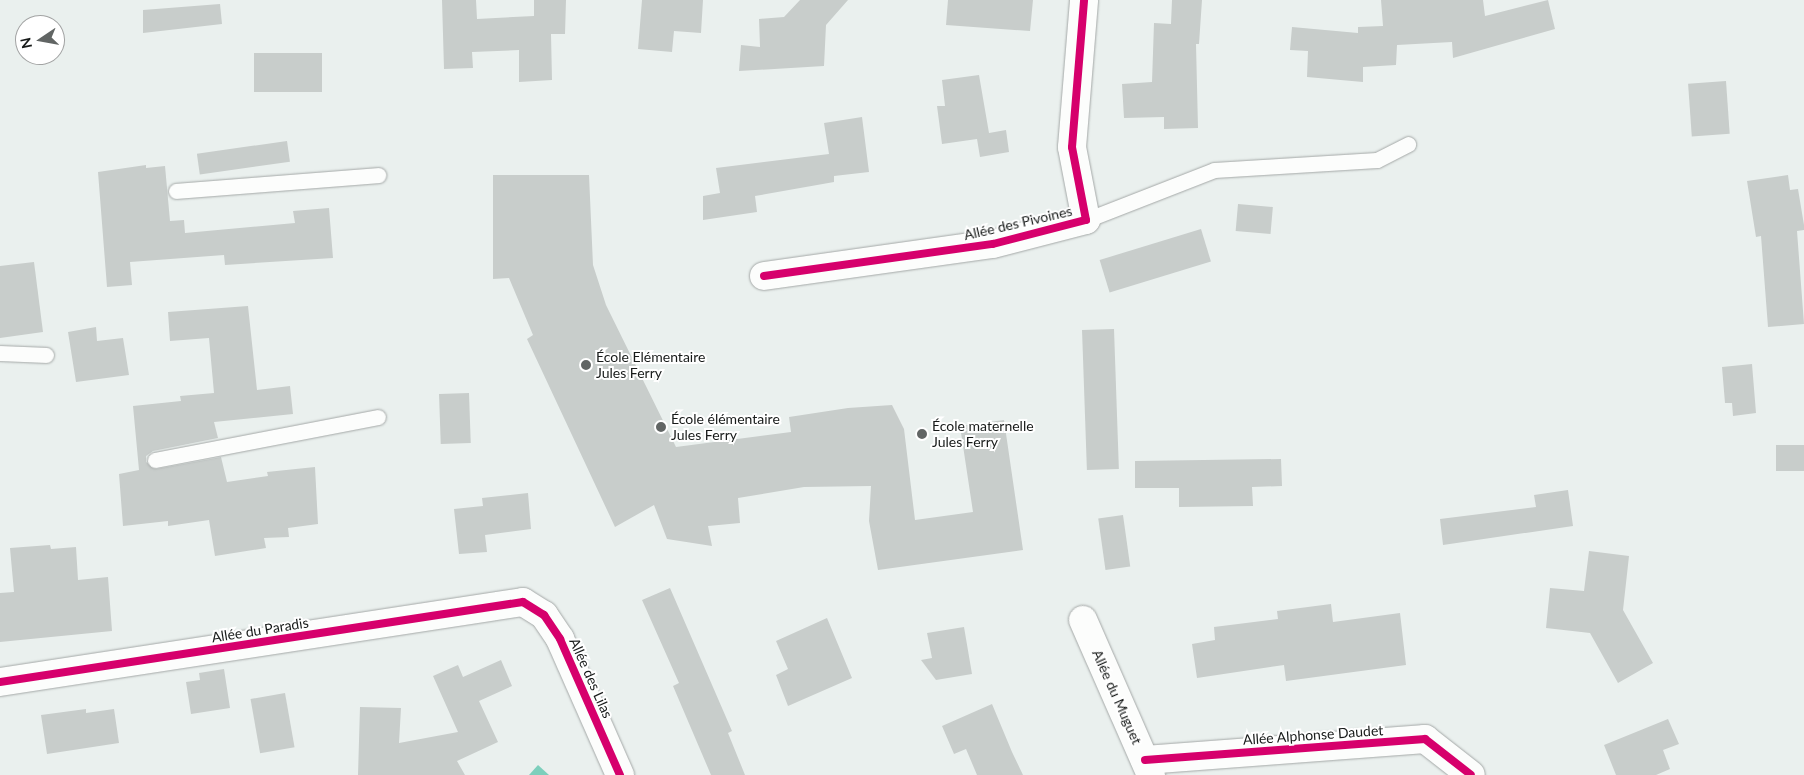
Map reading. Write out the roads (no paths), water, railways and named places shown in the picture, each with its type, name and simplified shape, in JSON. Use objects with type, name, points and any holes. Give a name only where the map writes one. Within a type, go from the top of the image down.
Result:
[{"type":"street","name":"Allée des Pivoines","points":[[764,276],[993,244],[1086,220],[1072,147],[1084,0]]},
{"type":"street","name":"Allée du Paradis","points":[[0,682],[523,602]]},
{"type":"street","name":"Allée des Lilas","points":[[523,602],[544,615],[560,639],[620,775]]},
{"type":"street","name":"Allée du Muguet","points":[[1083,620],[1148,768]]},
{"type":"street","name":"Allée Alphonse Daudet","points":[[1148,768],[1425,739],[1472,775]]},
{"type":"lane","points":[[1086,220],[1214,170],[1377,160],[1408,144]]},
{"type":"lane","points":[[176,191],[378,175]]},
{"type":"lane","points":[[0,353],[46,355]]},
{"type":"lane","points":[[155,460],[378,418]]},
{"type":"place","name":"École Elémentaire Jules Ferry","points":[[586,365]]},
{"type":"place","name":"École élémentaire Jules Ferry","points":[[661,427]]},
{"type":"place","name":"École maternelle Jules Ferry","points":[[922,434]]}]
